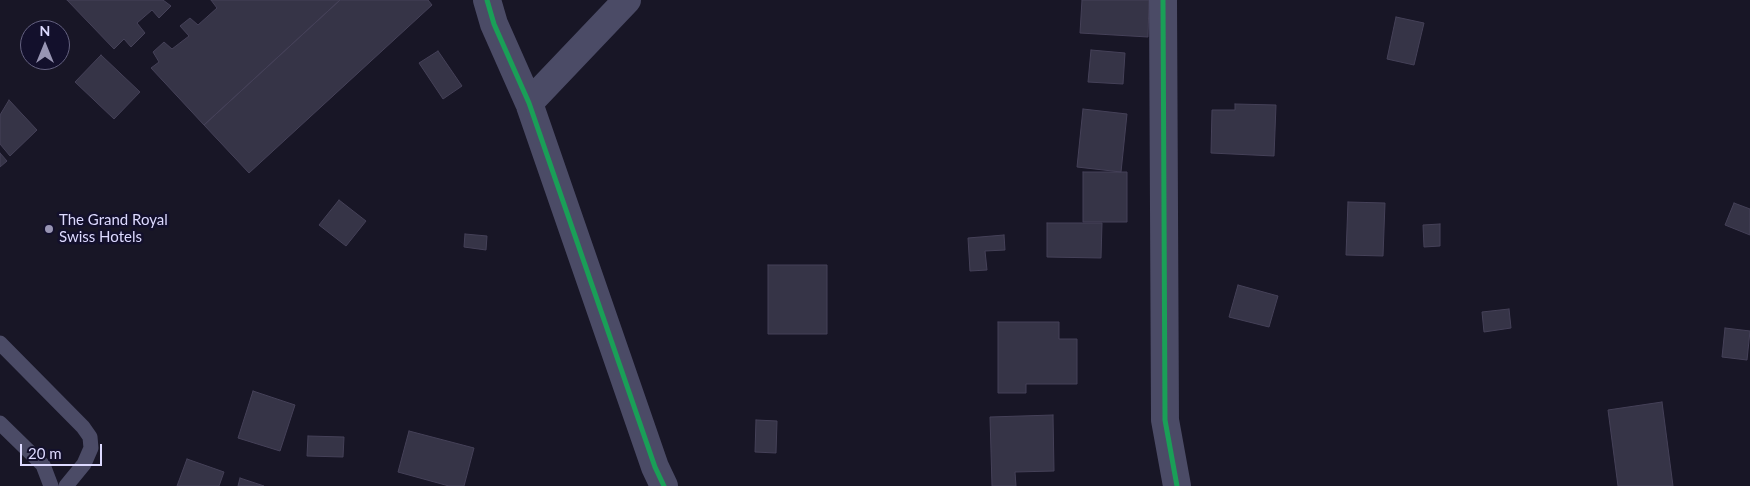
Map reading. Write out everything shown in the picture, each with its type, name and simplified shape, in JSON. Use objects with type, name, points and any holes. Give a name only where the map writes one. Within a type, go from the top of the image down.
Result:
[{"type":"street","points":[[487,0],[494,24],[529,103],[652,457],[664,486]]},
{"type":"street","points":[[529,103],[628,0]]},
{"type":"street","points":[[1163,0],[1165,420],[1177,486]]},
{"type":"lane","points":[[0,343],[83,427],[90,437],[91,448],[84,464],[66,486]]},
{"type":"lane","points":[[0,423],[43,465],[52,486]]},
{"type":"building","points":[[67,0],[163,0],[171,6],[159,18],[152,10],[137,23],[145,33],[131,47],[124,39],[114,49]]},
{"type":"building","points":[[211,0],[340,0],[204,125],[151,68],[159,62],[153,52],[164,42],[172,49],[189,36],[180,26],[190,18],[198,25],[217,8]]},
{"type":"building","points":[[340,0],[428,0],[432,5],[249,173],[204,125]]},
{"type":"building","points":[[1082,0],[1149,0],[1148,37],[1080,33]]},
{"type":"building","points":[[1396,17],[1424,23],[1414,65],[1387,59]]},
{"type":"building","points":[[1091,50],[1125,53],[1123,84],[1088,82]]},
{"type":"building","points":[[438,51],[462,86],[443,99],[419,63]]},
{"type":"building","points":[[101,55],[140,92],[114,119],[75,82]]},
{"type":"building","points":[[9,100],[37,130],[10,156],[0,144],[0,115]]},
{"type":"building","points":[[1235,104],[1276,105],[1274,156],[1211,153],[1212,110],[1235,110]]},
{"type":"building","points":[[1083,109],[1127,114],[1121,172],[1077,167]]},
{"type":"building","points":[[0,153],[7,161],[0,167]]},
{"type":"building","points":[[1083,172],[1127,172],[1127,222],[1083,222]]},
{"type":"building","points":[[339,200],[366,221],[346,246],[319,225]]},
{"type":"building","points":[[1348,202],[1385,203],[1383,256],[1346,255]]},
{"type":"building","points":[[1734,203],[1750,209],[1750,235],[1725,225]]},
{"type":"building","points":[[1047,223],[1102,223],[1101,258],[1047,257]]},
{"type":"building","points":[[1440,224],[1440,246],[1424,247],[1423,225]]},
{"type":"building","points":[[465,234],[487,236],[486,250],[464,247]]},
{"type":"building","points":[[1004,235],[1005,250],[985,251],[987,270],[970,271],[968,238]]},
{"type":"building","points":[[768,265],[827,265],[827,334],[768,334]]},
{"type":"building","points":[[1238,285],[1278,296],[1269,327],[1229,317]]},
{"type":"building","points":[[1509,309],[1511,328],[1484,332],[1482,312]]},
{"type":"building","points":[[998,322],[1059,322],[1059,339],[1077,339],[1077,384],[1026,384],[1026,393],[998,393]]},
{"type":"building","points":[[1725,328],[1750,331],[1747,360],[1722,357]]},
{"type":"building","points":[[253,391],[295,405],[280,451],[238,438]]},
{"type":"building","points":[[1662,402],[1673,486],[1618,486],[1608,410]]},
{"type":"building","points":[[1053,415],[1054,471],[1015,472],[1016,486],[992,486],[990,417]]},
{"type":"building","points":[[756,420],[777,421],[776,453],[755,452]]},
{"type":"building","points":[[409,431],[474,448],[464,486],[449,486],[398,472]]},
{"type":"building","points":[[308,436],[344,437],[343,457],[307,456]]},
{"type":"building","points":[[187,459],[224,472],[219,486],[177,486]]},
{"type":"building","points":[[240,478],[264,486],[238,486]]},
{"type":"cycle path","points":[[487,0],[494,24],[529,103],[655,467],[664,486]]},
{"type":"cycle path","points":[[1163,0],[1165,420],[1177,486]]},
{"type":"place","name":"The Grand Royal Swiss Hotels","points":[[49,229]]}]
